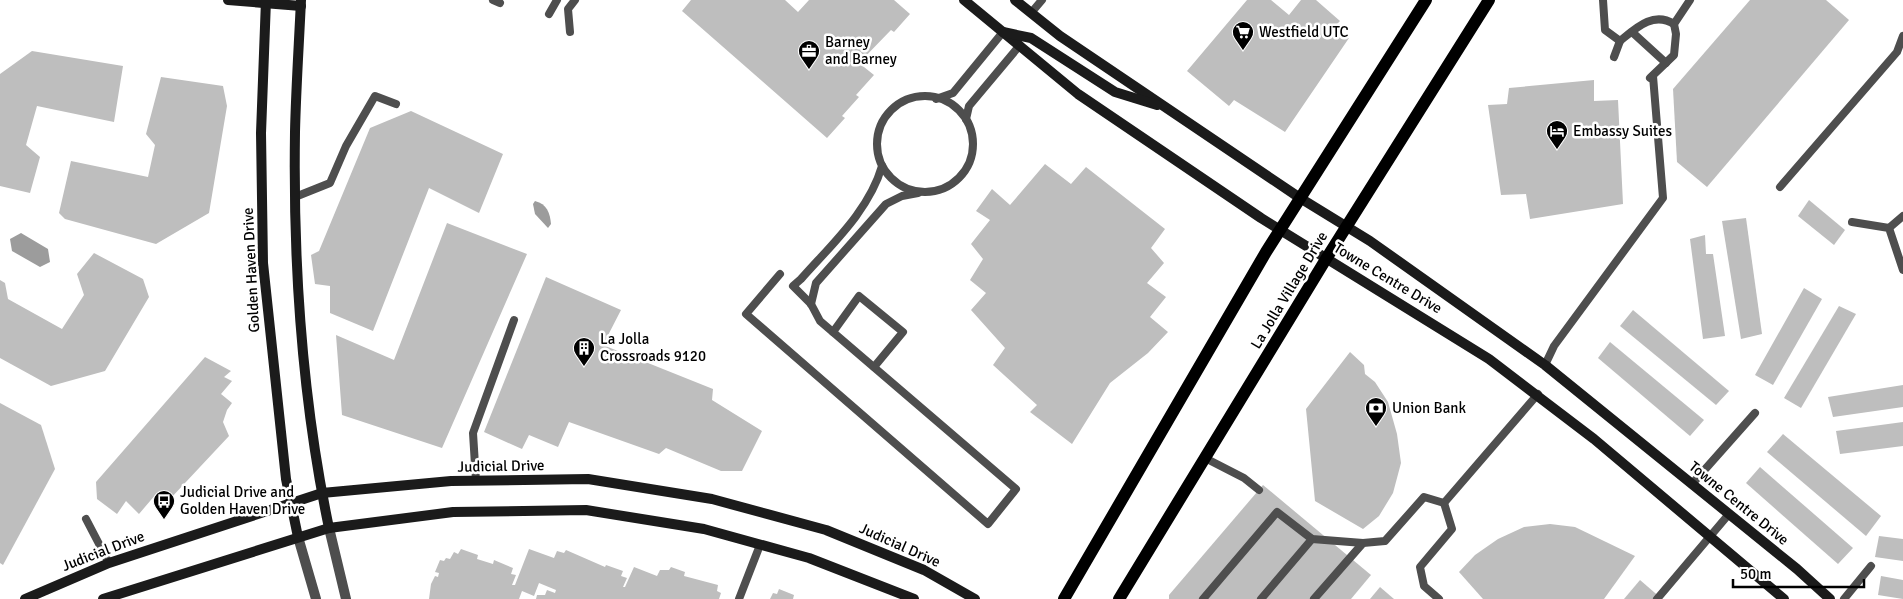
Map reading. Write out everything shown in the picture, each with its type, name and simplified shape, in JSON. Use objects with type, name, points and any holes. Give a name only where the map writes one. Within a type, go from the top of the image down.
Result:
[{"type":"main road","points":[[1064,599],[1300,198],[1426,0]]},
{"type":"main road","name":"La Jolla Village Drive","points":[[1119,599],[1326,259],[1489,0]]},
{"type":"street","points":[[228,0],[301,3],[295,132],[297,269],[306,377],[322,494],[346,599]]},
{"type":"street","name":"Towne Centre Drive","points":[[964,0],[1078,94],[1281,230],[1456,337],[1538,394],[1784,599]]},
{"type":"street","name":"Towne Centre Drive","points":[[1015,0],[1060,36],[1346,227],[1545,365],[1729,514],[1830,599]]},
{"type":"street","name":"Golden Haven Drive","points":[[266,2],[261,133],[263,263],[290,502],[298,537]]},
{"type":"street","points":[[1003,32],[1031,38],[1115,92],[1168,108]]},
{"type":"street","name":"Judicial Drive","points":[[25,599],[109,563],[290,502],[322,494],[476,481],[588,479],[712,499],[826,530],[924,570],[975,599]]},
{"type":"street","points":[[103,599],[329,528],[453,512],[586,510],[704,529],[809,558],[914,599]]},
{"type":"street","points":[[298,537],[316,599]]},
{"type":"lane","points":[[549,14],[556,0]]},
{"type":"lane","points":[[570,32],[568,9],[575,0]]},
{"type":"lane","points":[[1031,13],[1042,0]]},
{"type":"lane","points":[[1603,0],[1605,30],[1620,41]]},
{"type":"lane","points":[[1545,365],[1554,346],[1663,198],[1651,77],[1674,55],[1676,34],[1674,24],[1690,0]]},
{"type":"lane","points":[[1614,57],[1620,41],[1653,18],[1666,19],[1674,24]]},
{"type":"lane","points":[[936,99],[953,92],[1003,32]]},
{"type":"lane","points":[[1632,32],[1666,64]]},
{"type":"lane","points":[[1780,187],[1898,52],[1903,36]]},
{"type":"lane","points":[[966,119],[969,106],[1020,46]]},
{"type":"lane","points":[[295,197],[330,184],[346,146],[375,96],[396,104]]},
{"type":"lane","points":[[812,304],[816,283],[886,204],[902,196],[943,189],[959,179],[970,160],[973,145],[972,132],[966,119],[955,106],[929,96],[913,97],[898,104],[886,116],[878,132],[877,150],[882,166],[892,180],[903,188],[920,192]]},
{"type":"lane","points":[[780,274],[746,314],[988,524],[1016,488],[820,321],[812,304],[793,286],[802,279],[864,206],[877,181],[882,166]]},
{"type":"lane","points":[[1890,228],[1903,216]]},
{"type":"lane","points":[[1852,222],[1890,228]]},
{"type":"lane","points":[[1890,228],[1903,270]]},
{"type":"lane","points":[[833,332],[859,296],[903,332],[874,367]]},
{"type":"lane","points":[[476,481],[473,433],[514,320]]},
{"type":"lane","points":[[1444,503],[1538,394]]},
{"type":"lane","points":[[1692,484],[1755,412]]},
{"type":"lane","points":[[1205,458],[1244,478],[1259,490]]},
{"type":"lane","points":[[1203,599],[1277,512],[1312,539],[1363,543],[1385,541],[1424,497],[1444,503]]},
{"type":"lane","points":[[1439,599],[1424,586],[1420,567],[1452,529],[1444,503]]},
{"type":"lane","points":[[1657,599],[1729,514]]},
{"type":"lane","points":[[86,519],[109,563]]},
{"type":"lane","points":[[1262,599],[1312,539]]},
{"type":"lane","points":[[1314,599],[1363,543]]},
{"type":"lane","points":[[739,599],[760,545]]},
{"type":"lane","points":[[1844,599],[1871,566]]},
{"type":"shaded area","points":[[535,201],[542,204],[549,213],[551,224],[548,228],[535,214],[533,204]]},
{"type":"shaded area","points":[[21,233],[48,249],[50,262],[40,267],[12,251],[10,239]]},
{"type":"building","name":"Barney and Barney","points":[[691,0],[785,0],[798,12],[809,0],[894,0],[910,14],[894,32],[891,30],[859,63],[874,75],[856,95],[859,97],[842,116],[845,118],[827,138],[682,11]]},
{"type":"building","points":[[1247,0],[1271,0],[1289,15],[1301,0],[1316,0],[1340,21],[1335,26],[1349,38],[1285,132],[1234,100],[1229,106],[1187,71]]},
{"type":"building","points":[[1750,0],[1826,0],[1849,20],[1707,187],[1677,162],[1673,89]]},
{"type":"building","points":[[32,51],[123,66],[114,122],[37,106],[26,145],[40,157],[30,193],[0,186],[0,74]]},
{"type":"building","points":[[161,77],[223,86],[227,106],[209,213],[156,244],[65,219],[59,213],[71,161],[148,177],[155,145],[146,134]]},
{"type":"building","name":"Embassy Suites","points":[[1594,80],[1594,101],[1618,100],[1623,204],[1530,219],[1526,194],[1501,195],[1488,105],[1507,104],[1509,88]]},
{"type":"building","points":[[411,111],[503,154],[479,213],[429,188],[373,331],[330,313],[330,286],[315,284],[311,255],[319,251],[370,128]]},
{"type":"building","points":[[1045,164],[1071,184],[1086,167],[1165,229],[1151,248],[1164,263],[1147,283],[1166,297],[1150,317],[1168,332],[1148,353],[1110,383],[1072,444],[1030,412],[1037,405],[993,365],[1005,348],[971,310],[986,293],[970,280],[983,259],[971,244],[990,220],[976,211],[992,189],[1010,205]]},
{"type":"building","points":[[1809,200],[1845,230],[1834,245],[1798,216]]},
{"type":"building","points":[[1746,218],[1762,334],[1741,339],[1722,221]]},
{"type":"building","points":[[447,223],[527,254],[442,448],[342,415],[336,335],[394,360]]},
{"type":"building","points":[[1705,235],[1706,254],[1713,254],[1725,336],[1703,339],[1690,239]]},
{"type":"building","points":[[94,253],[143,279],[149,297],[105,371],[51,386],[0,358],[0,280],[5,283],[8,299],[62,329],[84,295],[77,274]]},
{"type":"building","name":"La Jolla Crossroads 9120","points":[[546,277],[621,310],[603,345],[713,389],[712,400],[762,431],[742,471],[721,471],[666,448],[659,454],[569,422],[558,447],[529,435],[522,449],[484,432]]},
{"type":"building","points":[[1804,288],[1822,299],[1773,385],[1755,375]]},
{"type":"building","points":[[1839,306],[1856,314],[1801,408],[1784,398]]},
{"type":"building","points":[[1633,310],[1729,391],[1716,405],[1620,326]]},
{"type":"building","points":[[1610,342],[1704,420],[1690,436],[1598,358]]},
{"type":"building","points":[[1350,352],[1364,365],[1365,374],[1375,382],[1388,402],[1397,434],[1401,463],[1393,493],[1379,516],[1363,529],[1315,501],[1306,409]]},
{"type":"building","points":[[205,357],[231,371],[224,377],[232,381],[221,394],[232,403],[227,410],[223,422],[229,436],[170,499],[156,494],[139,514],[126,501],[117,514],[97,499],[96,482]]},
{"type":"building","points":[[1903,385],[1903,407],[1833,417],[1828,397]]},
{"type":"building","points":[[0,403],[41,425],[55,469],[3,565],[0,563]]},
{"type":"building","points":[[1903,422],[1903,446],[1840,454],[1836,431]]},
{"type":"building","points":[[1783,434],[1881,516],[1866,536],[1767,452]]},
{"type":"building","points":[[1760,467],[1853,548],[1838,564],[1746,483]]},
{"type":"building","points":[[1263,485],[1371,575],[1351,599],[1169,599],[1169,595]]},
{"type":"building","points":[[1550,524],[1575,527],[1635,556],[1604,599],[1483,599],[1459,572],[1475,555],[1498,539],[1524,527]]},
{"type":"building","points":[[1879,536],[1903,539],[1903,561],[1875,557]]},
{"type":"building","points":[[461,549],[478,555],[477,559],[493,564],[494,560],[513,568],[511,574],[516,575],[512,585],[515,585],[529,549],[554,558],[557,551],[564,553],[566,550],[605,567],[606,565],[623,571],[621,576],[627,578],[623,587],[625,587],[634,567],[657,576],[660,570],[669,570],[671,567],[685,572],[684,576],[718,585],[717,591],[721,593],[719,599],[536,599],[537,595],[545,595],[547,590],[555,593],[556,590],[539,583],[534,596],[522,591],[519,599],[429,599],[431,584],[435,576],[438,577],[439,573],[435,572],[440,560],[450,559],[454,552],[458,554]]},
{"type":"building","points":[[1881,576],[1903,580],[1903,599],[1878,595]]},
{"type":"building","points":[[1640,580],[1662,599],[1624,599]]},
{"type":"building","points":[[1380,587],[1394,599],[1370,599]]},
{"type":"building","points":[[779,589],[794,595],[793,599],[770,599],[773,593],[777,594]]},
{"type":"place","name":"Westfield UTC","points":[[1243,51]]},
{"type":"place","name":"Barney and Barney","points":[[809,70]]},
{"type":"place","name":"Embassy Suites","points":[[1557,150]]},
{"type":"place","name":"La Jolla Crossroads 9120","points":[[584,367]]},
{"type":"place","name":"Union Bank","points":[[1376,427]]},
{"type":"place","name":"Judicial Drive and Golden Haven Drive","points":[[164,520]]}]
